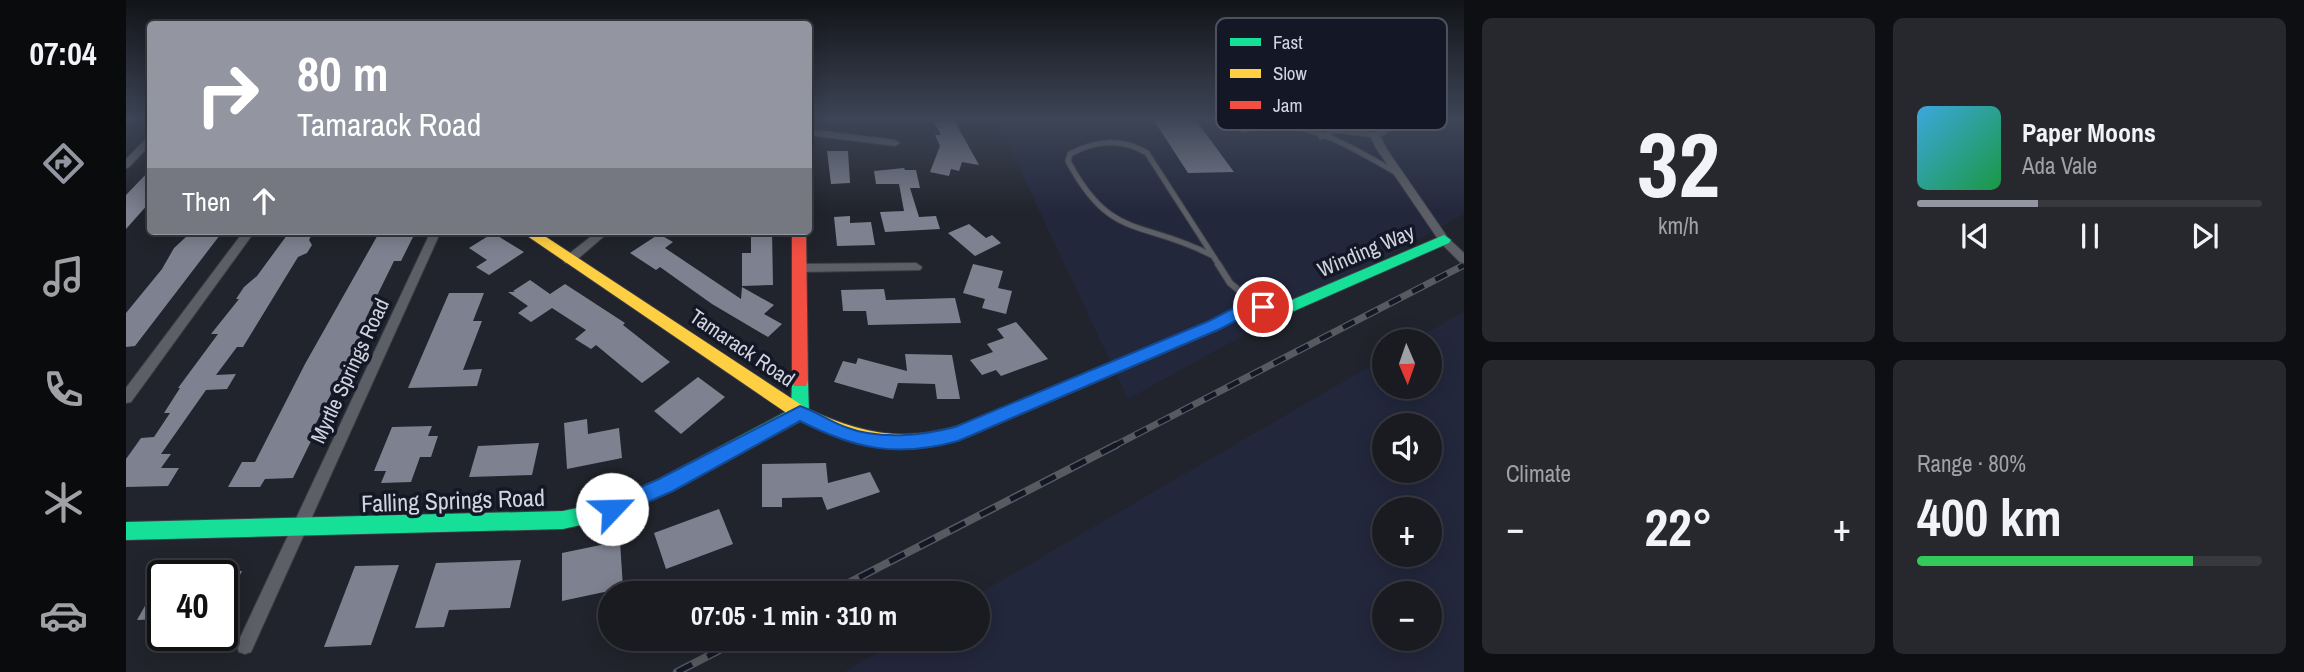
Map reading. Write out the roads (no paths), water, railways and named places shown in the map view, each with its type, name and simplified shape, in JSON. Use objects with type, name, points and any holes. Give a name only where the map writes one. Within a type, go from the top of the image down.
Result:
[{"type":"street","points":[[126,165],[140,150]]},
{"type":"street","name":"Winding Way","points":[[1384,150],[1444,240],[1464,259]]},
{"type":"street","points":[[126,398],[247,235]]},
{"type":"street","name":"Myrtle Springs Road","points":[[245,646],[434,235]]},
{"type":"street","name":"Tamarack Road","points":[[533,235],[800,413],[841,434],[915,442],[958,434],[1031,403]]},
{"type":"street","points":[[569,260],[600,235]]},
{"type":"street","points":[[799,235],[800,413]]},
{"type":"street","name":"Winding Way","points":[[1031,403],[1215,325],[1244,310],[1289,307],[1444,240]]},
{"type":"street","points":[[799,268],[916,267]]},
{"type":"street","name":"Falling Springs Road","points":[[126,531],[575,518],[612,509],[666,485],[800,413]]},
{"type":"lane","points":[[1078,150],[1070,154],[1070,166],[1090,197],[1103,211],[1126,225],[1189,243],[1211,255]]},
{"type":"lane","points":[[1144,150],[1154,159],[1211,255],[1236,290],[1259,308]]},
{"type":"lane","points":[[1354,150],[1399,174]]},
{"type":"railway","points":[[1112,447],[1464,265]]},
{"type":"railway","points":[[852,581],[1116,445]]},
{"type":"railway","points":[[677,672],[718,651]]}]
